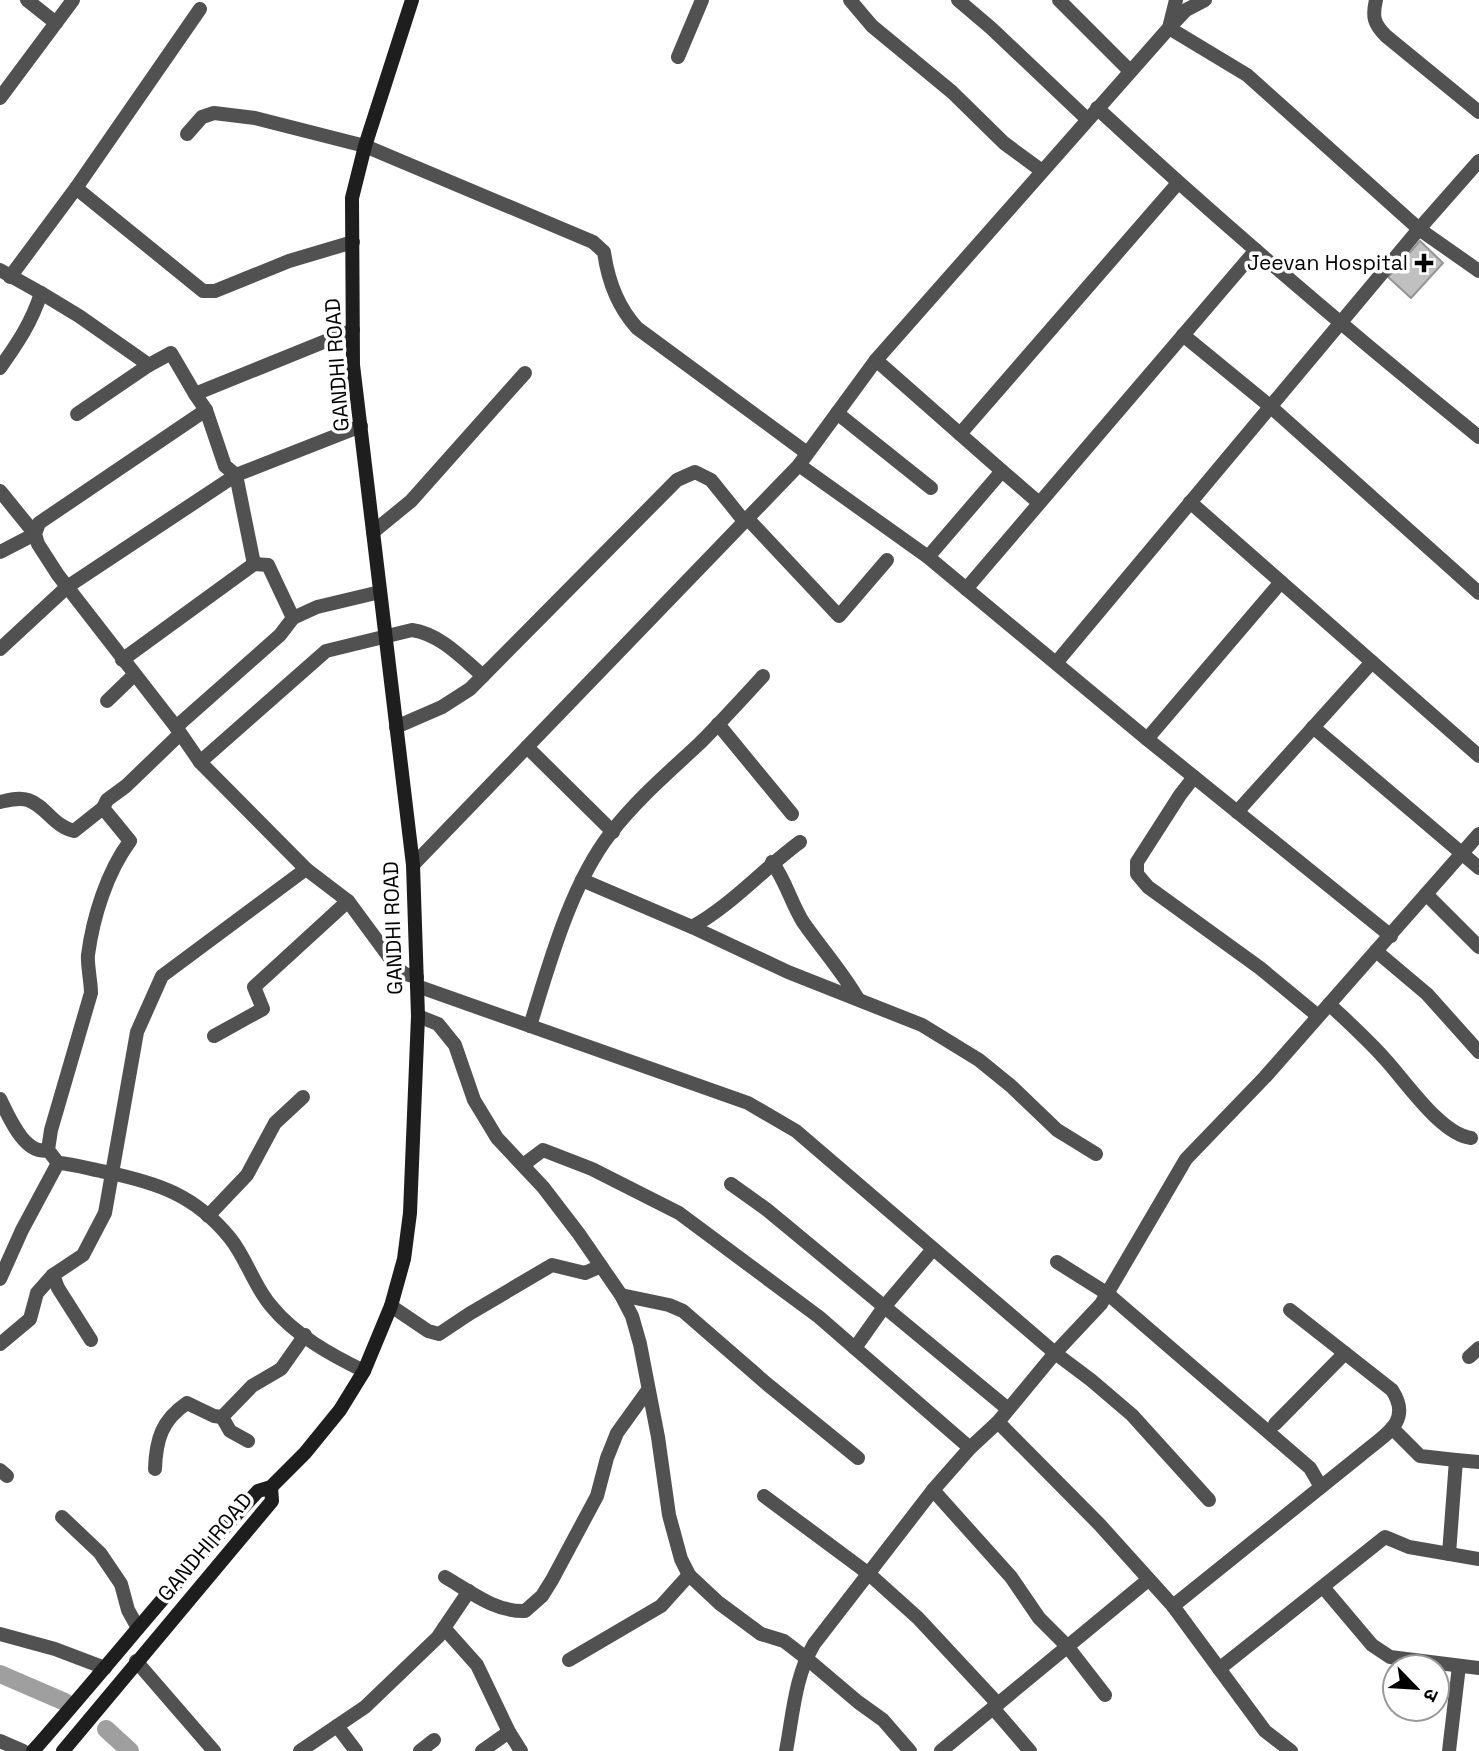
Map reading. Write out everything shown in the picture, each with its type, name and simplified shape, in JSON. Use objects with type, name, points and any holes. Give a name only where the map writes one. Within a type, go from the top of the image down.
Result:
[{"type":"main road","name":"GANDHI ROAD","points":[[63,1751],[272,1501],[271,1486],[305,1452],[340,1410],[364,1371],[391,1306],[404,1259],[410,1213],[418,1016],[413,865],[354,365],[352,198],[365,146],[412,0]]},
{"type":"main road","points":[[33,1751],[86,1692],[202,1551],[258,1491],[271,1486]]},
{"type":"street","points":[[27,0],[56,23]]},
{"type":"street","points":[[0,98],[73,0]]},
{"type":"street","points":[[678,57],[702,0]]},
{"type":"street","points":[[850,0],[872,26],[952,93],[1004,143],[1042,171]]},
{"type":"street","points":[[958,0],[1087,119]]},
{"type":"street","points":[[1059,0],[1130,71]]},
{"type":"street","points":[[1169,28],[1176,0]]},
{"type":"street","points":[[413,865],[803,459],[876,360],[1087,119],[1186,10],[1205,0]]},
{"type":"street","points":[[1376,0],[1375,25],[1479,112]]},
{"type":"street","points":[[149,365],[79,316],[5,273],[76,188],[200,9]]},
{"type":"street","points":[[1169,28],[1247,75],[1419,229],[1479,271]]},
{"type":"street","points":[[1097,108],[1178,183],[1340,324],[1479,437]]},
{"type":"street","points":[[187,134],[202,117],[214,113],[255,118],[365,146],[593,242],[604,251],[607,270],[622,312],[637,328],[928,557],[1147,739],[1391,936]]},
{"type":"street","points":[[1056,663],[1479,161]]},
{"type":"street","points":[[960,434],[1178,183]]},
{"type":"street","points":[[76,188],[203,291],[215,291],[289,261],[352,242]]},
{"type":"street","points":[[966,589],[1255,250]]},
{"type":"street","points":[[0,368],[35,314],[41,293]]},
{"type":"street","points":[[195,394],[353,330]]},
{"type":"street","points":[[1183,335],[1271,407],[1479,593]]},
{"type":"street","points":[[77,414],[171,353],[206,411],[225,466],[236,475],[254,564]]},
{"type":"street","points":[[876,360],[1039,503]]},
{"type":"street","points":[[373,532],[411,501],[525,373]]},
{"type":"street","points":[[0,552],[35,534],[39,523],[206,411]]},
{"type":"street","points":[[836,413],[931,488]]},
{"type":"street","points":[[0,649],[67,587],[236,475],[360,426]]},
{"type":"street","points":[[928,557],[1002,471]]},
{"type":"street","points":[[396,727],[442,707],[470,689],[677,480],[695,472],[711,480],[839,616],[887,561]]},
{"type":"street","points":[[0,491],[35,534],[38,544],[67,587],[200,762],[306,869],[348,901],[398,969],[417,982],[530,1026],[748,1103],[796,1131],[1055,1353],[1132,1415],[1209,1500]]},
{"type":"street","points":[[1190,502],[1479,756]]},
{"type":"street","points":[[122,660],[254,564],[268,565],[293,618]]},
{"type":"street","points":[[1147,739],[1281,582]]},
{"type":"street","points":[[0,802],[19,798],[29,800],[62,828],[74,831],[103,808],[107,800],[178,730],[280,635],[293,618],[317,607],[380,592]]},
{"type":"street","points":[[200,762],[326,651],[412,630],[426,632],[483,676]]},
{"type":"street","points":[[1237,812],[1372,662]]},
{"type":"street","points":[[107,701],[134,675]]},
{"type":"street","points":[[530,1026],[555,948],[582,880],[613,832],[659,780],[763,677]]},
{"type":"street","points":[[718,724],[792,814]]},
{"type":"street","points":[[1313,727],[1479,868]]},
{"type":"street","points":[[527,747],[613,832]]},
{"type":"street","points":[[1194,777],[1137,862],[1137,874],[1147,887],[1260,968],[1318,1016]]},
{"type":"street","points":[[103,808],[130,841],[116,864],[98,909],[87,958],[91,973],[91,993],[51,1130],[48,1150],[58,1163],[135,1177],[181,1194],[230,1238],[271,1306],[290,1326],[342,1361],[364,1371]]},
{"type":"street","points":[[786,1751],[798,1680],[814,1644],[933,1490],[970,1448],[998,1422],[1055,1353],[1101,1304],[1186,1159],[1265,1077],[1479,834]]},
{"type":"street","points":[[692,927],[715,915],[772,862],[800,842]]},
{"type":"street","points":[[772,862],[791,894],[801,919],[845,976],[858,999]]},
{"type":"street","points":[[0,1344],[30,1319],[34,1313],[37,1293],[53,1275],[83,1255],[105,1213],[137,1032],[162,976],[306,869]]},
{"type":"street","points":[[582,880],[788,972],[922,1025],[979,1060],[1012,1086],[1057,1130],[1096,1154]]},
{"type":"street","points":[[1426,894],[1479,947]]},
{"type":"street","points":[[214,1037],[263,1009],[254,987],[348,901]]},
{"type":"street","points":[[1376,951],[1427,994],[1479,1052]]},
{"type":"street","points":[[1329,1004],[1385,1058],[1430,1111],[1454,1131],[1476,1137]]},
{"type":"street","points":[[418,1016],[438,1024],[456,1045],[474,1100],[497,1138],[544,1187],[621,1295],[632,1315],[658,1437],[669,1515],[681,1559],[689,1575],[719,1603],[761,1633],[784,1641],[806,1658],[883,1720],[910,1751]]},
{"type":"street","points":[[208,1216],[247,1175],[275,1124],[303,1097]]},
{"type":"street","points":[[0,1099],[19,1132],[32,1148],[40,1152],[48,1150]]},
{"type":"street","points":[[523,1165],[543,1150],[592,1169],[679,1213],[819,1317],[970,1448]]},
{"type":"street","points":[[0,1279],[58,1163]]},
{"type":"street","points":[[731,1184],[766,1209],[1008,1409]]},
{"type":"street","points":[[855,1348],[884,1307],[933,1249]]},
{"type":"street","points":[[1057,1262],[1108,1294],[1310,1468],[1321,1487]]},
{"type":"street","points":[[391,1306],[435,1335],[552,1265],[585,1273],[601,1266]]},
{"type":"street","points":[[53,1275],[58,1289],[91,1340]]},
{"type":"street","points":[[621,1295],[669,1305],[683,1311],[767,1384],[859,1458]]},
{"type":"street","points":[[1173,1606],[1392,1428],[1399,1418],[1400,1401],[1392,1390],[1290,1310]]},
{"type":"street","points":[[222,1418],[252,1385],[281,1369],[305,1335]]},
{"type":"street","points":[[1275,1424],[1345,1353]]},
{"type":"street","points":[[445,1577],[492,1605],[510,1611],[526,1611],[552,1580],[597,1496],[617,1433],[648,1390]]},
{"type":"street","points":[[155,1469],[157,1442],[173,1412],[187,1403],[222,1418],[230,1431],[248,1441]]},
{"type":"street","points":[[998,1422],[1100,1525],[1173,1606],[1280,1748]]},
{"type":"street","points":[[1392,1428],[1420,1456],[1479,1462]]},
{"type":"street","points":[[1449,1554],[1455,1460]]},
{"type":"street","points":[[933,1490],[1011,1577],[1039,1618],[1067,1646],[1105,1695]]},
{"type":"street","points":[[764,1496],[869,1574],[918,1618],[996,1706],[1030,1751]]},
{"type":"street","points":[[62,1517],[100,1553],[121,1584],[128,1610],[138,1628]]},
{"type":"street","points":[[1219,1669],[1385,1537],[1409,1547],[1479,1559]]},
{"type":"street","points":[[569,1660],[661,1606],[689,1575]]},
{"type":"street","points":[[941,1751],[1148,1580]]},
{"type":"street","points":[[1323,1587],[1372,1645],[1390,1657],[1479,1668]]},
{"type":"street","points":[[300,1751],[365,1707],[438,1637],[468,1591]]},
{"type":"street","points":[[444,1628],[477,1665],[521,1751]]},
{"type":"street","points":[[0,1634],[55,1648],[105,1668]]},
{"type":"street","points":[[136,1661],[214,1751]]},
{"type":"street","points":[[1450,1751],[1459,1666]]},
{"type":"street","points":[[337,1726],[356,1751]]},
{"type":"street","points":[[482,1751],[509,1732]]},
{"type":"street","points":[[420,1751],[434,1740]]},
{"type":"street","points":[[0,1741],[23,1751]]},
{"type":"building","points":[[1420,241],[1443,263],[1411,298],[1388,277]]},
{"type":"waterway","points":[[0,1674],[65,1702]]},
{"type":"waterway","points":[[106,1729],[130,1751]]},
{"type":"place","name":"Jeevan Hospital","points":[[1424,263]]}]
